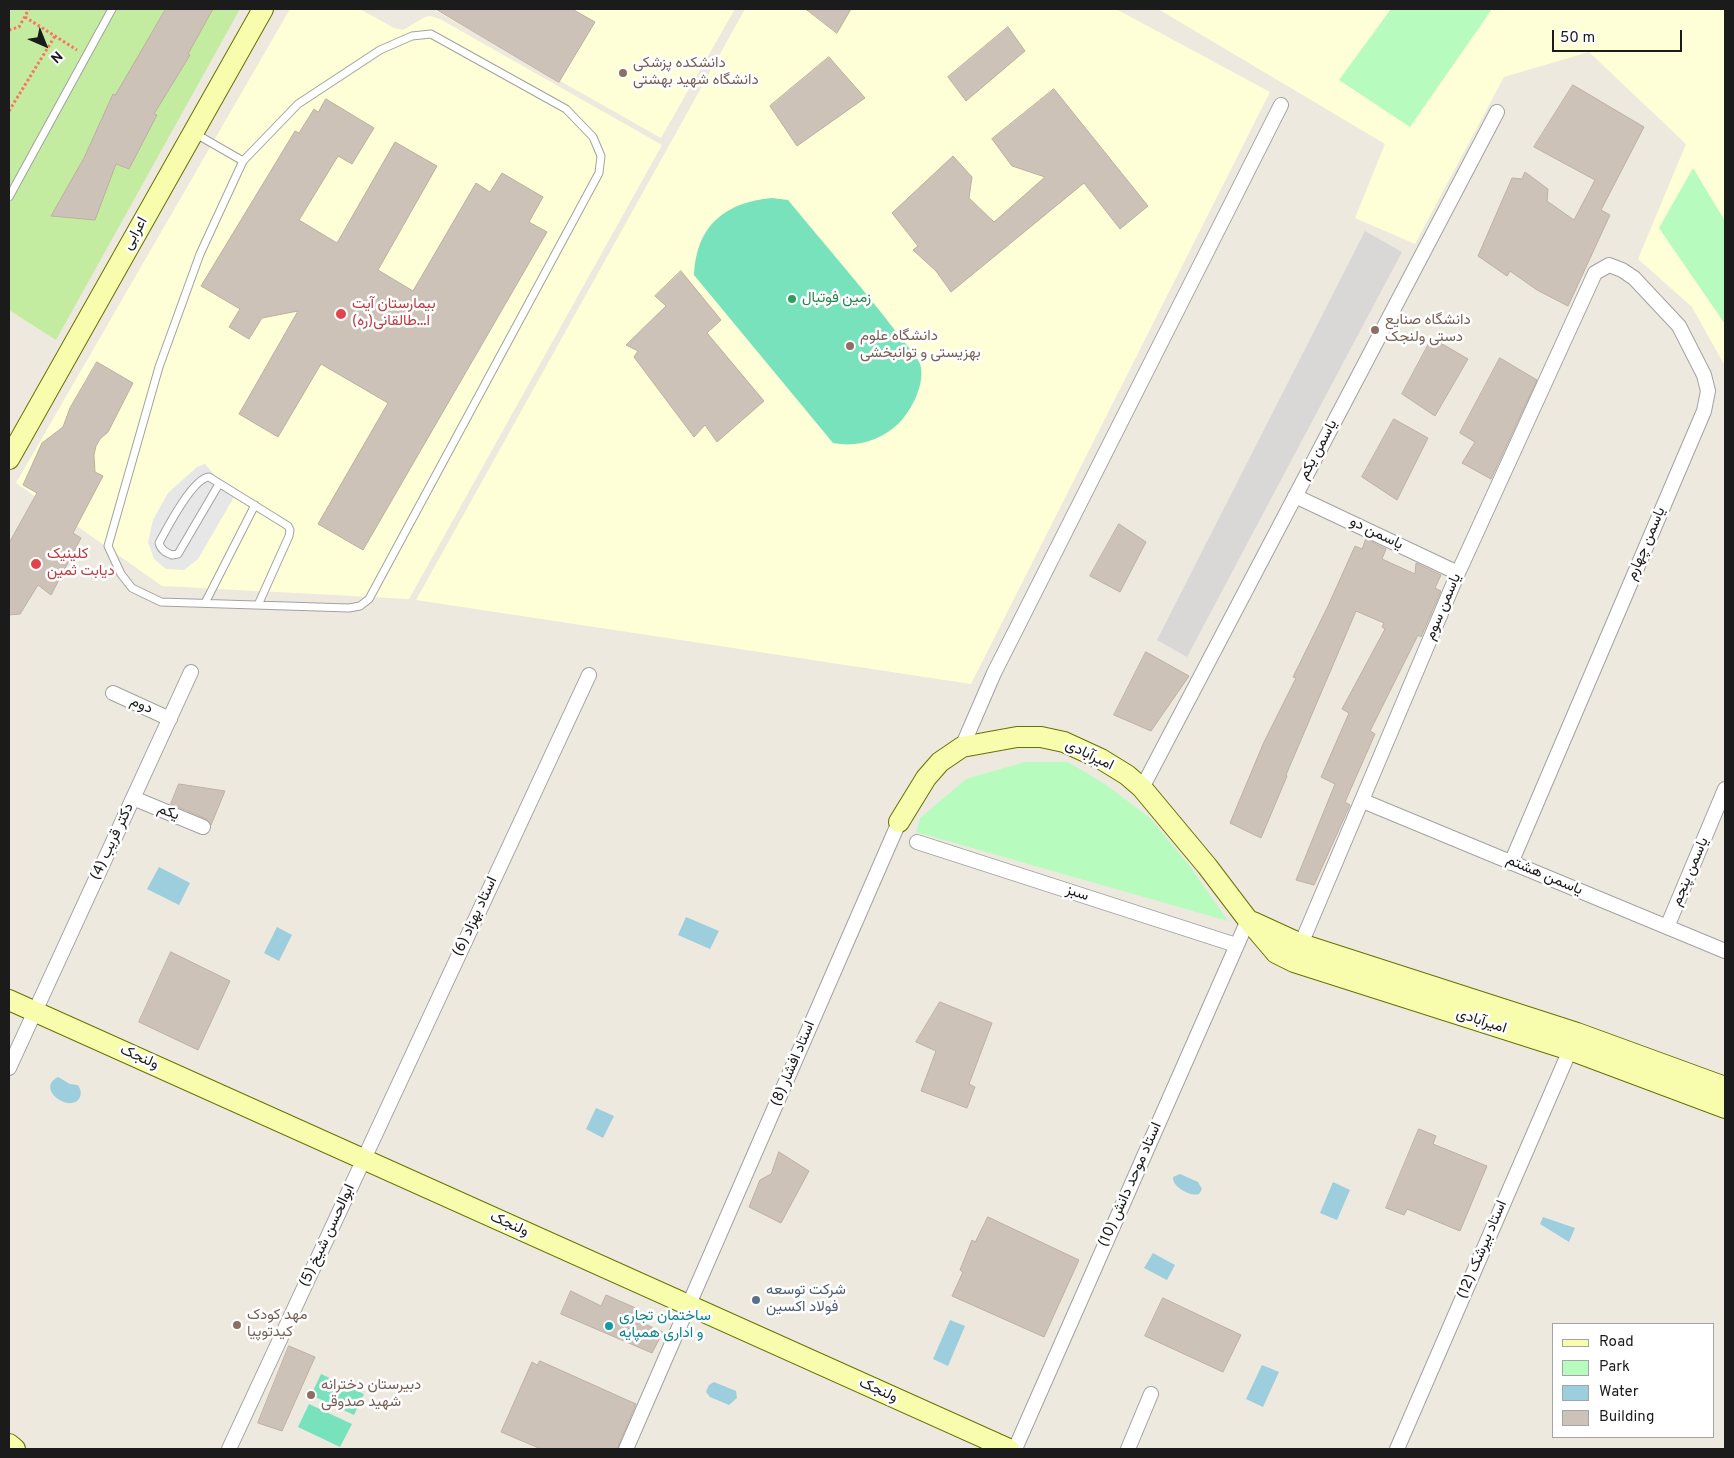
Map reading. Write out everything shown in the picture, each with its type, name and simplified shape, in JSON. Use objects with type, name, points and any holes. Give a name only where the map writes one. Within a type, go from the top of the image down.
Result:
[{"type":"street","name":"اعرابی","points":[[9,459],[263,9]]},
{"type":"street","points":[[962,747],[994,673],[1281,104]]},
{"type":"street","name":"یاسمن یکم","points":[[1142,788],[1497,112]]},
{"type":"street","name":"یاسمن چهارم","points":[[1511,862],[1704,411],[1708,391],[1704,375],[1680,326],[1634,278],[1622,270],[1609,265],[1595,273]]},
{"type":"street","name":"یاسمن سوم","points":[[1298,953],[1458,573],[1595,273]]},
{"type":"street","name":"یاسمن دو","points":[[1295,496],[1458,573]]},
{"type":"street","name":"دکتر قریب (4)","points":[[9,1068],[191,672]]},
{"type":"street","name":"استاد بهزاد (6)","points":[[364,1160],[589,675]]},
{"type":"street","name":"دوم","points":[[112,693],[170,719]]},
{"type":"street","name":"امیرآبادی","points":[[899,822],[926,778],[940,762],[962,747],[1011,738],[1041,737],[1064,742],[1101,759],[1127,775],[1142,788],[1207,866],[1248,920],[1298,953],[1573,1042],[1725,1087]]},
{"type":"street","name":"یاسمن پنجم","points":[[1667,927],[1725,789]]},
{"type":"street","name":"یکم","points":[[133,798],[203,827]]},
{"type":"street","name":"یاسمن هشتم","points":[[1363,801],[1725,951]]},
{"type":"street","name":"استاد افشار (8)","points":[[626,1449],[899,822]]},
{"type":"street","name":"سبز","points":[[917,842],[1236,946]]},
{"type":"street","name":"استاد موحد دانش (10)","points":[[1015,1449],[1248,920]]},
{"type":"street","name":"ولنجک","points":[[9,1000],[1009,1449]]},
{"type":"street","name":"امیرآبادی","points":[[1573,1042],[1725,1108]]},
{"type":"street","name":"استاد بیرشک (12)","points":[[1397,1449],[1573,1042]]},
{"type":"street","name":"ابوالحسن شیخ (5)","points":[[229,1449],[364,1160]]},
{"type":"street","points":[[1128,1449],[1151,1394]]},
{"type":"street","points":[[9,1444],[15,1449]]},
{"type":"lane","points":[[9,196],[112,9]]},
{"type":"lane","points":[[431,34],[566,109],[593,137],[600,156],[599,173],[369,599],[360,606],[349,608],[205,604],[161,602],[132,588],[121,574],[108,546],[159,367],[200,254],[243,161],[298,104],[380,50],[412,36],[431,34]]},
{"type":"lane","points":[[193,132],[243,161]]},
{"type":"lane","points":[[219,484],[178,554],[172,555],[161,548],[159,543],[180,506],[202,479],[209,477],[255,505],[288,526],[290,530],[258,605]]},
{"type":"lane","points":[[205,604],[255,505]]},
{"type":"path","points":[[9,30],[19,27],[29,9]]},
{"type":"path","points":[[25,17],[86,56]]},
{"type":"path","points":[[9,111],[55,36]]},
{"type":"shaded area","name":"بیمارستان آیت ا...طالقانی(ره)","points":[[290,9],[360,9],[394,28],[403,30],[425,17],[430,16],[440,19],[662,145],[409,599],[162,586],[16,483]]},
{"type":"shaded area","name":"دانشکده پزشکی دانشگاه شهید بهشتی","points":[[433,9],[735,9],[661,138]]},
{"type":"shaded area","name":"دانشگاه علوم بهزیستی و توانبخشی","points":[[745,9],[1116,9],[1270,92],[971,684],[416,600]]},
{"type":"shaded area","points":[[1158,9],[1725,9],[1725,366],[1692,307],[1638,259],[1686,144],[1589,52],[1504,77],[1415,244],[1355,218],[1385,144]]},
{"type":"shaded area","points":[[1365,231],[1402,252],[1187,657],[1157,640]]},
{"type":"shaded area","points":[[205,464],[234,497],[198,559],[184,570],[166,569],[154,559],[148,542],[153,520],[168,493],[197,467]]},
{"type":"green space","points":[[9,9],[240,9],[56,340],[9,310]]},
{"type":"green space","points":[[1391,9],[1492,9],[1410,127],[1339,80]]},
{"type":"green space","points":[[1693,168],[1725,221],[1725,324],[1659,228]]},
{"type":"green space","name":"زمین فوتبال","points":[[772,198],[788,200],[871,299],[919,361],[921,379],[917,395],[909,411],[892,429],[877,438],[860,443],[833,443],[694,275],[700,243],[707,230],[716,220],[727,211],[740,205],[755,200]]},
{"type":"green space","points":[[1025,762],[1068,762],[1105,784],[1150,818],[1188,864],[1228,921],[916,832],[920,818],[966,779]]},
{"type":"green space","points":[[321,1374],[364,1394],[354,1415],[311,1395]]},
{"type":"green space","points":[[309,1404],[352,1424],[340,1447],[298,1427]]},
{"type":"water","points":[[159,867],[190,883],[179,905],[147,889]]},
{"type":"water","points":[[686,917],[719,931],[710,949],[678,935]]},
{"type":"water","points":[[277,927],[292,935],[279,961],[264,953]]},
{"type":"water","points":[[58,1077],[70,1084],[78,1085],[81,1094],[76,1102],[63,1102],[52,1093],[50,1088],[52,1082]]},
{"type":"water","points":[[596,1108],[614,1116],[603,1138],[586,1129]]},
{"type":"water","points":[[1180,1174],[1198,1182],[1202,1189],[1199,1194],[1187,1193],[1179,1188],[1173,1177]]},
{"type":"water","points":[[1333,1182],[1350,1190],[1337,1220],[1320,1213]]},
{"type":"water","points":[[1543,1217],[1575,1228],[1569,1242],[1540,1224]]},
{"type":"water","points":[[1153,1253],[1175,1265],[1167,1280],[1144,1268]]},
{"type":"water","points":[[950,1320],[965,1326],[948,1366],[933,1359]]},
{"type":"water","points":[[1262,1365],[1279,1372],[1263,1407],[1246,1399]]},
{"type":"water","points":[[714,1382],[736,1391],[737,1398],[729,1405],[710,1397],[706,1392],[709,1385]]},
{"type":"building","points":[[166,9],[213,9],[188,54],[190,55],[154,114],[157,115],[129,169],[116,164],[95,220],[51,216],[84,158],[113,94],[115,95]]},
{"type":"building","points":[[436,9],[572,9],[595,22],[559,82]]},
{"type":"building","points":[[806,9],[851,9],[837,33]]},
{"type":"building","points":[[1008,27],[1025,51],[966,101],[948,77]]},
{"type":"building","points":[[829,57],[865,98],[797,146],[770,106]]},
{"type":"building","points":[[1573,85],[1644,127],[1601,210],[1610,215],[1568,306],[1537,290],[1510,271],[1507,276],[1478,256],[1512,178],[1522,179],[1525,172],[1548,189],[1547,201],[1574,220],[1595,180],[1534,147]]},
{"type":"building","points":[[1054,89],[1148,206],[1120,229],[1084,183],[951,292],[936,271],[913,250],[918,246],[892,213],[953,156],[972,177],[969,198],[994,222],[1045,177],[1012,166],[992,139]]},
{"type":"building","points":[[326,99],[374,128],[352,164],[338,156],[299,220],[337,243],[395,142],[437,166],[378,270],[413,291],[476,183],[490,192],[502,173],[543,197],[529,222],[547,232],[363,550],[318,524],[388,403],[321,364],[278,437],[239,414],[298,311],[262,318],[249,339],[229,327],[240,309],[201,286],[295,131],[299,133],[314,109],[318,112]]},
{"type":"building","points":[[681,271],[721,320],[707,333],[764,401],[717,442],[705,425],[694,437],[634,357],[638,351],[626,345],[666,306],[655,296]]},
{"type":"building","points":[[1432,338],[1468,359],[1435,416],[1402,394]]},
{"type":"building","points":[[1500,358],[1537,380],[1491,479],[1462,463],[1475,442],[1460,433]]},
{"type":"building","points":[[97,362],[133,383],[108,432],[100,439],[96,446],[94,455],[95,472],[103,476],[73,533],[81,538],[51,595],[38,585],[20,614],[9,615],[9,543],[37,493],[23,485],[42,443],[63,427],[70,408]]},
{"type":"building","points":[[1394,419],[1428,438],[1397,500],[1362,477]]},
{"type":"building","points":[[1119,524],[1146,542],[1120,592],[1090,576]]},
{"type":"building","points":[[1366,539],[1386,549],[1382,559],[1415,574],[1416,563],[1441,575],[1435,588],[1441,591],[1421,637],[1418,635],[1370,731],[1375,734],[1345,802],[1350,805],[1314,885],[1296,880],[1335,784],[1321,777],[1349,713],[1342,709],[1385,629],[1382,627],[1384,623],[1356,611],[1261,838],[1230,823],[1264,742],[1296,678],[1293,677],[1355,546],[1362,549]]},
{"type":"building","points":[[1146,652],[1189,676],[1151,731],[1114,715]]},
{"type":"building","points":[[179,784],[225,791],[211,825],[206,819],[171,804]]},
{"type":"building","points":[[171,952],[230,981],[198,1050],[139,1022]]},
{"type":"building","points":[[940,1002],[992,1023],[969,1084],[975,1087],[967,1108],[921,1091],[936,1051],[916,1042]]},
{"type":"building","points":[[1419,1129],[1436,1136],[1433,1144],[1487,1166],[1460,1231],[1407,1209],[1404,1215],[1386,1208]]},
{"type":"building","points":[[779,1152],[809,1171],[781,1223],[749,1207],[760,1180],[771,1174]]},
{"type":"building","points":[[988,1217],[1079,1260],[1044,1337],[952,1296],[963,1272],[960,1270],[972,1240],[975,1242]]},
{"type":"building","name":"ساختمان تجاری و اداری همپایه","points":[[571,1291],[601,1306],[606,1295],[638,1309],[633,1319],[663,1332],[652,1353],[561,1314]]},
{"type":"building","points":[[1163,1298],[1241,1335],[1223,1372],[1145,1336]]},
{"type":"building","points":[[289,1346],[315,1357],[282,1431],[258,1423]]},
{"type":"building","points":[[540,1361],[636,1404],[617,1449],[541,1449],[501,1432],[532,1362],[537,1365]]},
{"type":"place","name":"دانشکده پزشکی دانشگاه شهید بهشتی","points":[[623,73]]},
{"type":"place","name":"زمین فوتبال","points":[[792,299]]},
{"type":"place","name":"بیمارستان آیت ا...طالقانی(ره)","points":[[341,314]]},
{"type":"place","name":"دانشگاه صنایع دستى ولنجک","points":[[1375,330]]},
{"type":"place","name":"دانشگاه علوم بهزیستی و توانبخشی","points":[[850,346]]},
{"type":"place","name":"کلینیک دیابت ثمین","points":[[36,564]]},
{"type":"place","name":"شرکت توسعه فولاد اکسین","points":[[756,1300]]},
{"type":"place","name":"مهد کودک کیدتوپیا","points":[[237,1325]]},
{"type":"place","name":"ساختمان تجاری و اداری همپایه","points":[[609,1326]]},
{"type":"place","name":"دبیرستان دخترانه شهید صدوقی","points":[[311,1395]]}]
